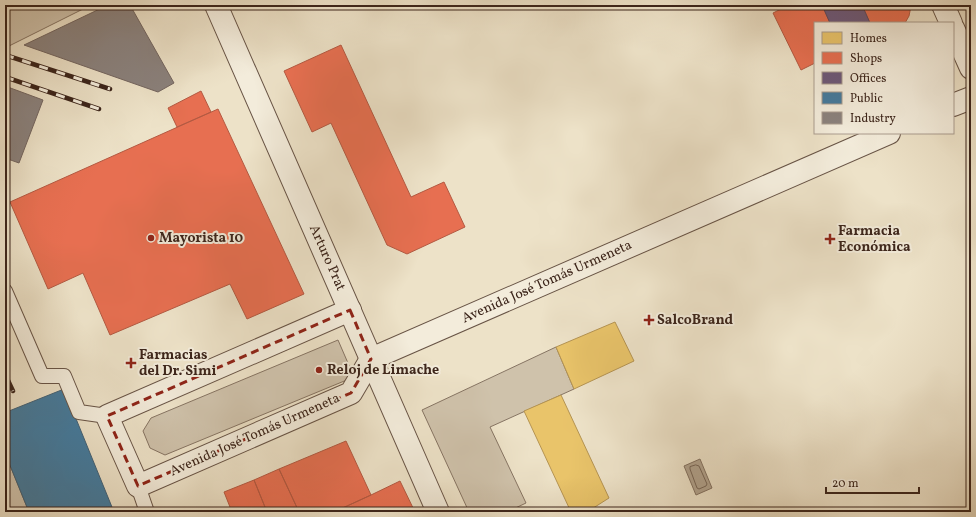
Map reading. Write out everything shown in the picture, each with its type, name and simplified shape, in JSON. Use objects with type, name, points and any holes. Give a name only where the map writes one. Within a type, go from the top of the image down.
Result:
[{"type":"street","name":"Arturo Prat","points":[[216,5],[438,512]]},
{"type":"street","points":[[943,5],[951,22]]},
{"type":"street","points":[[954,30],[971,68]]},
{"type":"street","points":[[954,105],[971,98]]},
{"type":"street","name":"Avenida José Tomás Urmeneta","points":[[138,486],[350,393],[371,359],[887,134]]},
{"type":"street","points":[[138,486],[107,416],[350,310]]},
{"type":"lane","points":[[5,291],[42,376],[64,376],[79,412],[107,416]]},
{"type":"lane","points":[[138,486],[147,512]]},
{"type":"highlighted area","points":[[350,310],[371,359],[351,393],[138,486],[107,416]]},
{"type":"shaded area","points":[[5,5],[91,5],[7,47],[5,46]]},
{"type":"shaded area","points":[[338,340],[354,377],[165,455],[150,448],[143,431],[151,418]]},
{"type":"shaded area","points":[[556,347],[574,389],[490,427],[526,503],[507,512],[469,512],[422,410]]},
{"type":"shaded area","points":[[5,453],[29,512],[5,512]]},
{"type":"water","points":[[700,459],[712,488],[696,495],[684,466]]},
{"type":"building: Homes","points":[[615,322],[634,361],[574,389],[556,347]]},
{"type":"building: Homes","points":[[561,395],[609,498],[587,512],[571,512],[524,411]]},
{"type":"building: Shops","points":[[789,5],[822,5],[830,22],[814,22],[814,64],[801,70],[773,13]]},
{"type":"building: Shops","points":[[862,5],[911,5],[909,16],[906,22],[870,22]]},
{"type":"building: Shops","points":[[341,45],[411,197],[444,182],[465,227],[407,254],[387,245],[331,123],[312,132],[284,71]]},
{"type":"building: Shops","points":[[201,91],[211,112],[177,127],[168,108]]},
{"type":"building: Shops","name":"Mayorista 10","points":[[218,109],[304,294],[247,319],[230,284],[110,335],[83,273],[48,289],[10,202]]},
{"type":"building: Shops","points":[[346,441],[371,495],[334,512],[299,512],[279,469]]},
{"type":"building: Shops","points":[[279,469],[299,512],[267,512],[254,480]]},
{"type":"building: Shops","points":[[254,480],[267,512],[232,512],[224,492]]},
{"type":"building: Shops","points":[[400,481],[415,512],[334,512],[371,495]]},
{"type":"building: Offices","points":[[822,5],[862,5],[870,22],[830,22]]},
{"type":"building: Public","points":[[64,389],[114,512],[29,512],[5,453],[5,401],[9,411]]},
{"type":"building: Industry","points":[[108,5],[130,5],[174,83],[158,92],[24,45]]},
{"type":"building: Industry","points":[[5,86],[43,100],[19,163],[5,158]]},
{"type":"railway","points":[[5,55],[110,89]]},
{"type":"railway","points":[[5,77],[99,109]]},
{"type":"railway","points":[[5,374],[13,391]]},
{"type":"place","name":"Mayorista 10","points":[[151,238]]},
{"type":"place","name":"Farmacia Económica","points":[[830,239]]},
{"type":"place","name":"SalcoBrand","points":[[649,320]]},
{"type":"place","name":"Farmacias del Dr. Simi","points":[[131,363]]},
{"type":"place","name":"Reloj de Limache","points":[[319,370]]}]
